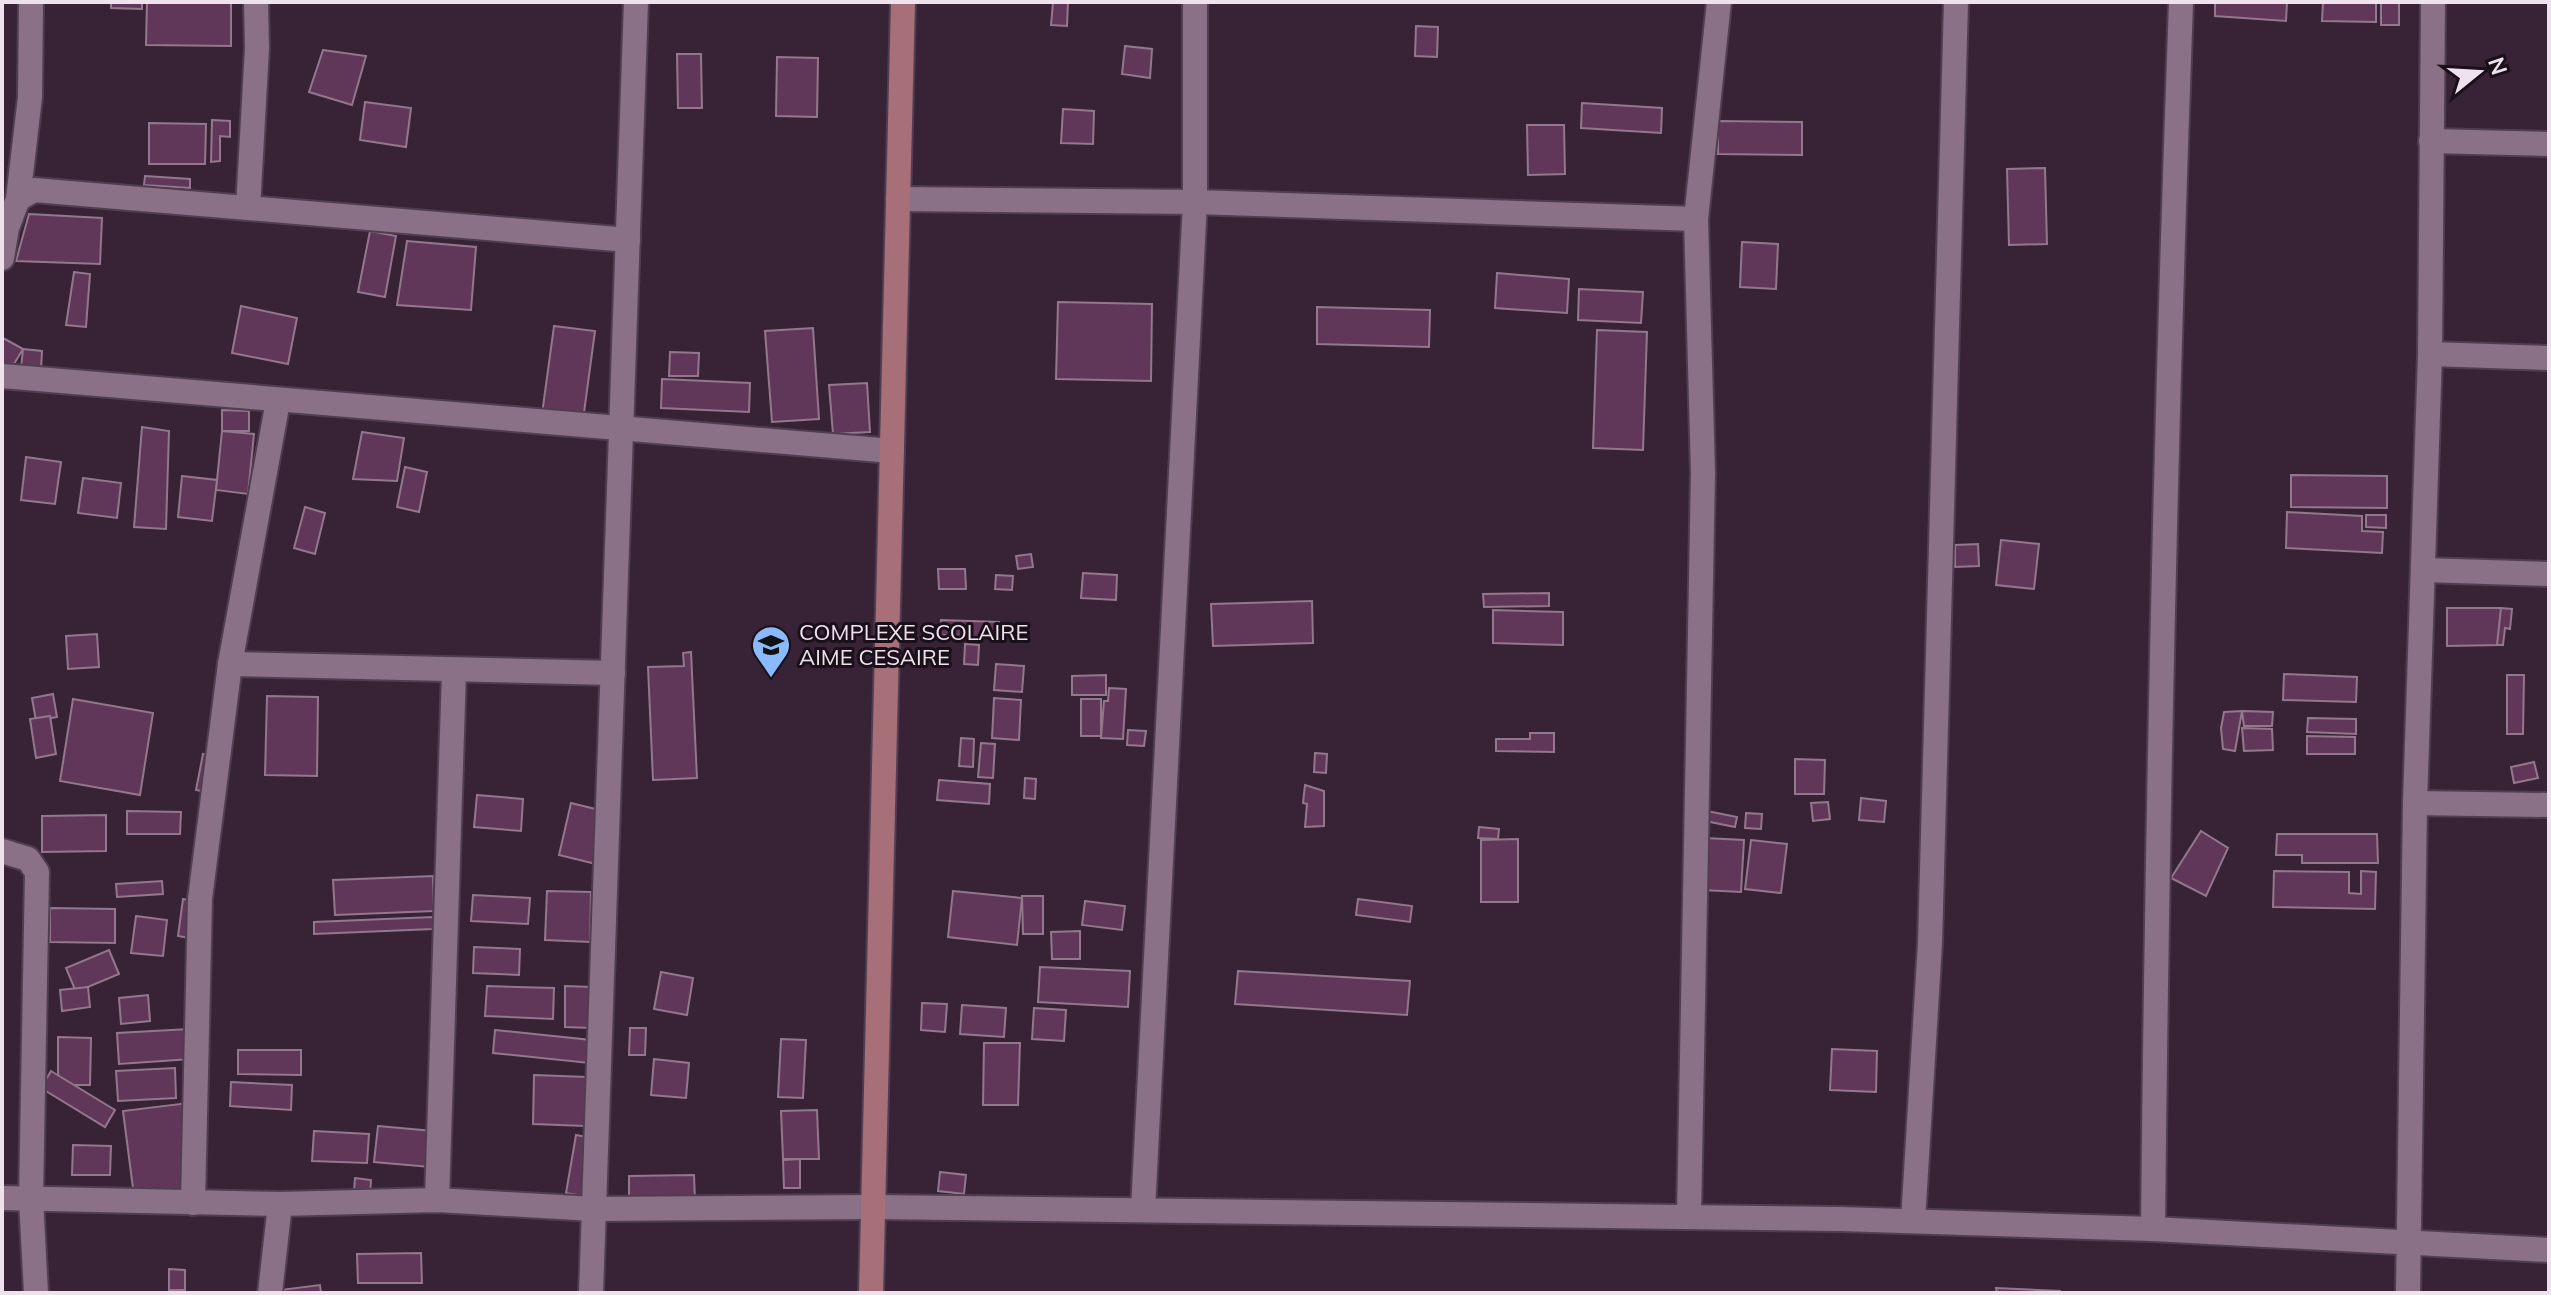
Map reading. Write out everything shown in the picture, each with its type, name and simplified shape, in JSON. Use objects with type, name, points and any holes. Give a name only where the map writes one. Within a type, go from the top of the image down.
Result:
[{"type":"main road","points":[[871,1293],[903,2]]},
{"type":"street","points":[[2,258],[7,228],[18,199],[30,97],[31,2]]},
{"type":"street","points":[[248,208],[257,48],[256,2]]},
{"type":"street","points":[[591,1293],[636,2]]},
{"type":"street","points":[[1143,1210],[1195,202],[1195,2]]},
{"type":"street","points":[[1689,1216],[1703,473],[1696,219],[1719,2]]},
{"type":"street","points":[[1913,1221],[1930,943],[1956,2]]},
{"type":"street","points":[[2153,1229],[2168,353],[2181,2]]},
{"type":"street","points":[[2408,1293],[2415,803],[2430,354],[2433,2]]},
{"type":"street","points":[[2431,141],[2549,144]]},
{"type":"street","points":[[18,199],[34,190],[628,240]]},
{"type":"street","points":[[898,199],[1195,202],[1696,219]]},
{"type":"street","points":[[2430,354],[2549,358]]},
{"type":"street","points":[[2,376],[892,451]]},
{"type":"street","points":[[193,1203],[200,899],[230,664],[278,401]]},
{"type":"street","points":[[2423,570],[2549,574]]},
{"type":"street","points":[[230,664],[613,673]]},
{"type":"street","points":[[437,1200],[454,671]]},
{"type":"street","points":[[2415,803],[2549,805]]},
{"type":"street","points":[[2,851],[28,859],[37,872],[31,1199],[36,1293]]},
{"type":"street","points":[[2,1198],[280,1204],[437,1200],[594,1209],[874,1207],[1689,1216],[2153,1229],[2549,1250]]},
{"type":"street","points":[[270,1293],[280,1204]]},
{"type":"building","points":[[111,2],[142,2],[142,9],[111,8]]},
{"type":"building","points":[[147,2],[231,2],[231,46],[146,45]]},
{"type":"building","points":[[1053,2],[1068,2],[1067,26],[1051,25]]},
{"type":"building","points":[[2215,2],[2287,2],[2286,21],[2215,16]]},
{"type":"building","points":[[2323,2],[2376,2],[2376,22],[2322,21]]},
{"type":"building","points":[[2381,2],[2399,2],[2399,25],[2381,25]]},
{"type":"building","points":[[1416,26],[1438,27],[1437,57],[1415,56]]},
{"type":"building","points":[[1125,46],[1152,49],[1150,78],[1122,74]]},
{"type":"building","points":[[323,50],[366,56],[352,105],[309,92]]},
{"type":"building","points":[[677,54],[701,54],[702,108],[678,108]]},
{"type":"building","points":[[777,57],[818,58],[817,117],[776,116]]},
{"type":"building","points":[[365,102],[411,108],[406,147],[360,140]]},
{"type":"building","points":[[1582,103],[1662,108],[1661,133],[1581,128]]},
{"type":"building","points":[[1063,109],[1094,111],[1093,144],[1061,143]]},
{"type":"building","points":[[212,120],[230,121],[230,137],[220,136],[220,161],[211,162]]},
{"type":"building","points":[[1718,121],[1802,122],[1802,155],[1718,154]]},
{"type":"building","points":[[149,123],[206,124],[205,164],[149,164]]},
{"type":"building","points":[[1527,125],[1564,125],[1565,174],[1528,175]]},
{"type":"building","points":[[2045,168],[2047,244],[2009,245],[2007,169]]},
{"type":"building","points":[[145,176],[190,179],[190,188],[144,185]]},
{"type":"building","points":[[29,214],[102,218],[100,264],[16,261]]},
{"type":"building","points":[[370,231],[396,236],[385,297],[358,292]]},
{"type":"building","points":[[407,241],[476,247],[471,310],[397,305]]},
{"type":"building","points":[[1742,242],[1778,244],[1776,289],[1740,287]]},
{"type":"building","points":[[74,272],[90,274],[86,327],[66,325]]},
{"type":"building","points":[[1497,273],[1569,279],[1567,313],[1495,308]]},
{"type":"building","points":[[1579,289],[1643,292],[1641,323],[1578,320]]},
{"type":"building","points":[[1058,302],[1152,304],[1151,381],[1056,379]]},
{"type":"building","points":[[241,306],[297,318],[288,364],[232,353]]},
{"type":"building","points":[[1317,307],[1430,310],[1429,347],[1317,344]]},
{"type":"building","points":[[554,326],[595,331],[583,420],[542,414]]},
{"type":"building","points":[[813,328],[819,419],[772,422],[765,331]]},
{"type":"building","points":[[1597,330],[1647,332],[1643,450],[1593,448]]},
{"type":"building","points":[[3,338],[23,349],[11,369],[2,364]]},
{"type":"building","points":[[23,349],[42,351],[41,369],[21,368]]},
{"type":"building","points":[[670,352],[699,353],[698,376],[669,376]]},
{"type":"building","points":[[662,379],[750,383],[749,412],[661,408]]},
{"type":"building","points":[[867,383],[870,432],[833,434],[829,385]]},
{"type":"building","points":[[222,410],[249,411],[249,431],[222,431]]},
{"type":"building","points":[[142,427],[169,431],[166,529],[134,527]]},
{"type":"building","points":[[222,431],[254,434],[248,494],[216,490]]},
{"type":"building","points":[[362,432],[404,438],[397,481],[353,479]]},
{"type":"building","points":[[26,457],[61,462],[55,504],[21,500]]},
{"type":"building","points":[[405,467],[427,472],[419,512],[397,507]]},
{"type":"building","points":[[2291,475],[2387,476],[2387,508],[2291,507]]},
{"type":"building","points":[[182,476],[217,480],[212,521],[178,517]]},
{"type":"building","points":[[83,478],[121,483],[117,518],[78,513]]},
{"type":"building","points":[[305,507],[325,513],[315,554],[294,548]]},
{"type":"building","points":[[2287,512],[2362,516],[2362,531],[2383,532],[2382,553],[2286,548]]},
{"type":"building","points":[[2366,515],[2386,515],[2386,528],[2366,527]]},
{"type":"building","points":[[2001,540],[2039,544],[2034,589],[1996,585]]},
{"type":"building","points":[[1978,544],[1979,566],[1955,567],[1955,545]]},
{"type":"building","points":[[1031,554],[1033,567],[1018,569],[1016,556]]},
{"type":"building","points":[[938,569],[965,569],[966,589],[939,589]]},
{"type":"building","points":[[1083,573],[1117,575],[1116,600],[1081,598]]},
{"type":"building","points":[[996,575],[1013,576],[1012,590],[995,589]]},
{"type":"building","points":[[1549,593],[1549,606],[1484,607],[1483,594]]},
{"type":"building","points":[[1312,601],[1313,643],[1213,646],[1211,604]]},
{"type":"building","points":[[2447,608],[2501,608],[2501,645],[2447,646]]},
{"type":"building","points":[[2501,608],[2512,609],[2510,629],[2505,628],[2503,645],[2497,645]]},
{"type":"building","points":[[1493,610],[1563,612],[1563,645],[1493,643]]},
{"type":"building","points":[[941,620],[999,622],[1001,637],[940,635]]},
{"type":"building","points":[[97,634],[99,667],[68,669],[66,636]]},
{"type":"building","points":[[965,644],[979,645],[978,665],[964,664]]},
{"type":"building","points":[[691,652],[697,778],[653,780],[648,667],[684,666],[683,653]]},
{"type":"building","points":[[996,664],[1024,666],[1022,692],[994,690]]},
{"type":"building","points":[[2284,674],[2357,677],[2356,702],[2283,700]]},
{"type":"building","points":[[1106,675],[1106,695],[1072,695],[1072,676]]},
{"type":"building","points":[[2507,675],[2524,675],[2523,734],[2507,734]]},
{"type":"building","points":[[1109,688],[1126,689],[1123,739],[1101,738],[1104,701],[1108,701]]},
{"type":"building","points":[[53,694],[57,717],[36,721],[32,698]]},
{"type":"building","points":[[267,696],[318,697],[317,776],[265,775]]},
{"type":"building","points":[[994,698],[1021,700],[1019,740],[992,738]]},
{"type":"building","points":[[73,699],[153,713],[140,795],[60,781]]},
{"type":"building","points":[[1081,699],[1101,699],[1101,736],[1081,736]]},
{"type":"building","points":[[2242,711],[2235,751],[2223,749],[2221,728],[2224,712]]},
{"type":"building","points":[[2242,711],[2273,712],[2272,726],[2244,726]]},
{"type":"building","points":[[50,716],[56,754],[36,758],[30,719]]},
{"type":"building","points":[[2308,718],[2356,719],[2356,734],[2307,732]]},
{"type":"building","points":[[2242,728],[2272,729],[2273,750],[2244,751]]},
{"type":"building","points":[[1128,730],[1146,731],[1144,746],[1127,745]]},
{"type":"building","points":[[1530,733],[1554,733],[1554,752],[1496,751],[1496,739],[1530,739]]},
{"type":"building","points":[[2307,736],[2355,737],[2355,754],[2307,754]]},
{"type":"building","points":[[961,738],[974,739],[973,767],[959,766]]},
{"type":"building","points":[[981,743],[995,744],[993,778],[978,777]]},
{"type":"building","points":[[1315,753],[1327,754],[1326,773],[1314,772]]},
{"type":"building","points":[[203,754],[214,756],[207,792],[196,790]]},
{"type":"building","points":[[1795,759],[1825,760],[1824,794],[1795,794]]},
{"type":"building","points":[[2534,762],[2538,778],[2514,783],[2511,767]]},
{"type":"building","points":[[1025,778],[1036,779],[1035,799],[1024,798]]},
{"type":"building","points":[[939,780],[990,784],[989,804],[937,800]]},
{"type":"building","points":[[1305,785],[1324,791],[1324,826],[1305,827]]},
{"type":"building","points":[[477,795],[523,799],[521,831],[474,827]]},
{"type":"building","points":[[1861,798],[1886,801],[1884,822],[1859,820]]},
{"type":"building","points":[[1828,802],[1830,819],[1813,821],[1811,803]]},
{"type":"building","points":[[571,803],[612,813],[600,865],[559,855]]},
{"type":"building","points":[[127,811],[181,812],[180,834],[127,834]]},
{"type":"building","points":[[1707,811],[1737,817],[1735,827],[1705,821]]},
{"type":"building","points":[[1746,813],[1762,814],[1761,829],[1745,828]]},
{"type":"building","points":[[106,815],[106,851],[42,852],[42,816]]},
{"type":"building","points":[[1479,827],[1499,829],[1498,839],[1478,838]]},
{"type":"building","points":[[2201,831],[2228,848],[2206,896],[2171,878]]},
{"type":"building","points":[[2277,834],[2377,834],[2378,863],[2302,863],[2302,855],[2276,855]]},
{"type":"building","points":[[1705,838],[1744,840],[1741,892],[1702,890]]},
{"type":"building","points":[[1518,839],[1518,902],[1481,902],[1481,840]]},
{"type":"building","points":[[1751,840],[1787,844],[1781,893],[1745,889]]},
{"type":"building","points":[[2274,871],[2349,872],[2349,893],[2361,894],[2361,871],[2376,872],[2375,909],[2273,907]]},
{"type":"building","points":[[433,876],[434,911],[335,915],[333,880]]},
{"type":"building","points":[[162,881],[163,894],[117,897],[116,884]]},
{"type":"building","points":[[547,891],[591,892],[590,942],[545,940]]},
{"type":"building","points":[[953,891],[1022,898],[1017,945],[948,937]]},
{"type":"building","points":[[473,895],[530,898],[528,924],[471,921]]},
{"type":"building","points":[[1022,896],[1043,896],[1043,934],[1023,934]]},
{"type":"building","points":[[183,899],[200,902],[195,939],[178,936]]},
{"type":"building","points":[[1358,899],[1412,906],[1410,922],[1356,915]]},
{"type":"building","points":[[1085,901],[1125,906],[1122,930],[1082,925]]},
{"type":"building","points":[[50,908],[115,909],[115,943],[50,942]]},
{"type":"building","points":[[136,916],[167,920],[163,956],[131,953]]},
{"type":"building","points":[[433,917],[433,929],[314,934],[314,922]]},
{"type":"building","points":[[1080,931],[1080,959],[1052,959],[1051,932]]},
{"type":"building","points":[[474,947],[520,949],[519,975],[473,973]]},
{"type":"building","points":[[109,950],[119,974],[76,992],[66,968]]},
{"type":"building","points":[[1040,967],[1130,971],[1128,1007],[1038,1002]]},
{"type":"building","points":[[1238,971],[1410,981],[1407,1015],[1235,1004]]},
{"type":"building","points":[[661,972],[693,978],[687,1015],[654,1009]]},
{"type":"building","points":[[487,986],[554,988],[553,1019],[485,1016]]},
{"type":"building","points":[[565,986],[592,987],[592,1028],[565,1027]]},
{"type":"building","points":[[88,987],[90,1007],[62,1011],[60,990]]},
{"type":"building","points":[[148,995],[150,1021],[121,1024],[119,998]]},
{"type":"building","points":[[922,1003],[947,1004],[945,1032],[921,1030]]},
{"type":"building","points":[[962,1005],[1006,1008],[1004,1037],[960,1034]]},
{"type":"building","points":[[1034,1008],[1066,1010],[1064,1041],[1032,1039]]},
{"type":"building","points":[[630,1028],[646,1028],[645,1055],[629,1055]]},
{"type":"building","points":[[189,1029],[191,1059],[119,1064],[117,1033]]},
{"type":"building","points":[[495,1030],[591,1040],[589,1063],[493,1053]]},
{"type":"building","points":[[58,1037],[91,1038],[90,1085],[58,1085]]},
{"type":"building","points":[[781,1039],[806,1040],[803,1098],[778,1097]]},
{"type":"building","points":[[984,1043],[1020,1043],[1018,1105],[983,1105]]},
{"type":"building","points":[[1832,1049],[1877,1051],[1876,1092],[1830,1090]]},
{"type":"building","points":[[238,1050],[301,1050],[301,1075],[238,1074]]},
{"type":"building","points":[[654,1059],[689,1063],[686,1098],[651,1095]]},
{"type":"building","points":[[175,1068],[176,1098],[118,1101],[116,1071]]},
{"type":"building","points":[[51,1071],[115,1110],[105,1127],[41,1088]]},
{"type":"building","points":[[534,1075],[587,1077],[585,1126],[533,1124]]},
{"type":"building","points":[[231,1082],[292,1085],[291,1110],[230,1106]]},
{"type":"building","points":[[188,1103],[200,1196],[135,1204],[123,1111]]},
{"type":"building","points":[[817,1110],[819,1159],[783,1159],[781,1111]]},
{"type":"building","points":[[378,1126],[433,1131],[430,1167],[374,1162]]},
{"type":"building","points":[[314,1131],[369,1134],[367,1163],[312,1161]]},
{"type":"building","points":[[576,1135],[598,1139],[588,1197],[566,1193]]},
{"type":"building","points":[[73,1145],[111,1146],[110,1175],[72,1175]]},
{"type":"building","points":[[800,1159],[800,1188],[784,1188],[783,1160]]},
{"type":"building","points":[[940,1172],[966,1175],[964,1194],[938,1191]]},
{"type":"building","points":[[694,1175],[695,1200],[629,1200],[629,1176]]},
{"type":"building","points":[[355,1178],[371,1180],[370,1194],[354,1192]]},
{"type":"building","points":[[421,1253],[422,1283],[358,1283],[357,1254]]},
{"type":"building","points":[[169,1269],[185,1270],[185,1290],[169,1290]]},
{"type":"building","points":[[320,1285],[321,1293],[281,1293],[280,1290]]},
{"type":"building","points":[[1996,1288],[2060,1291],[2060,1293],[1997,1293]]},
{"type":"place","name":"COMPLEXE SCOLAIRE AIME CESAIRE","points":[[771,679]]}]
